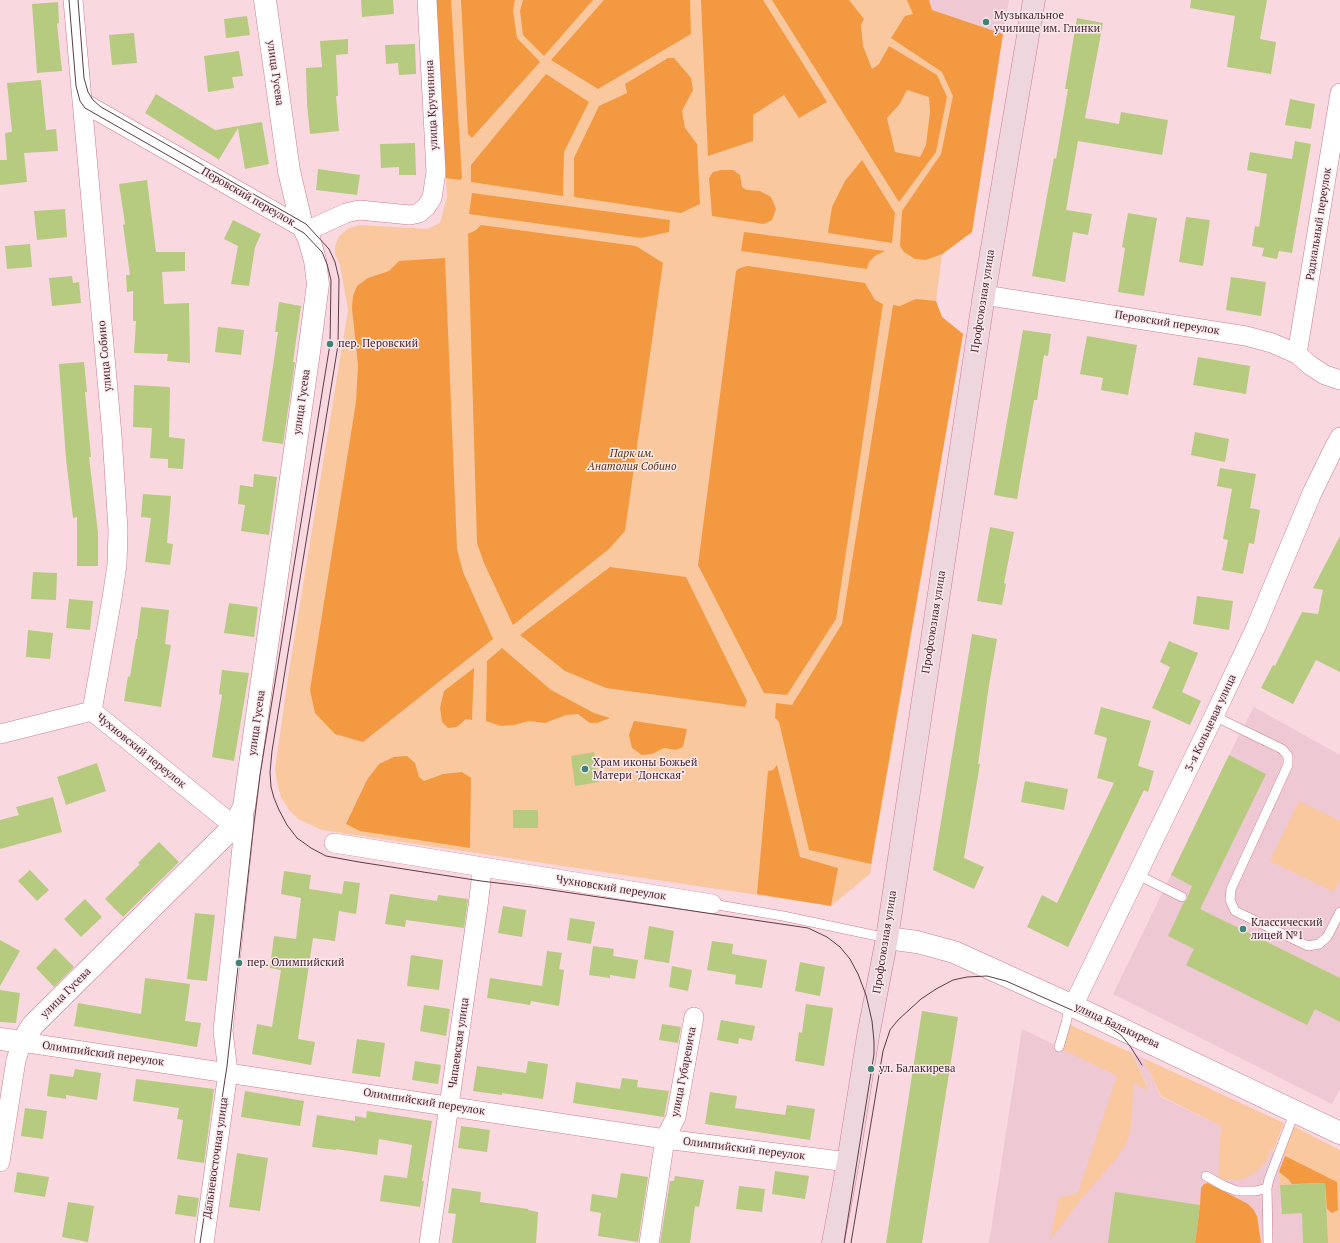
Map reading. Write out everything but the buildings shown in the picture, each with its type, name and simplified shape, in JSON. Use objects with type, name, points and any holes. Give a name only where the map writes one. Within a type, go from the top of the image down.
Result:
[{"type":"main road","name":"Профсоюзная улица","points":[[833,1243],[848,1162],[868,1036],[887,938],[984,295],[1034,0]]},
{"type":"street","name":"улица Собино","points":[[73,0],[112,435],[118,530],[117,565],[92,711]]},
{"type":"street","name":"улица Гусева","points":[[228,1072],[223,1031],[240,824],[318,284],[315,260],[310,239],[304,229],[288,171],[265,0]]},
{"type":"street","name":"улица Кручинина","points":[[426,0],[436,172],[432,198],[426,208]]},
{"type":"street","name":"Радиальный переулок","points":[[1297,354],[1340,93]]},
{"type":"street","name":"Перовский переулок","points":[[82,102],[304,229],[311,229],[346,213],[359,210],[410,215],[419,213],[426,208]]},
{"type":"street","name":"Перовский переулок","points":[[984,295],[1246,336],[1272,343],[1297,354],[1324,375],[1340,380]]},
{"type":"street","name":"3-я Кольцевая улица","points":[[1072,1005],[1138,875],[1256,627],[1312,493],[1340,437]]},
{"type":"street","name":"Чухновский переулок","points":[[0,734],[92,711],[240,824]]},
{"type":"street","name":"улица Гусева","points":[[22,1042],[32,1026],[240,824]]},
{"type":"street","name":"Чухновский переулок","points":[[334,843],[712,904]]},
{"type":"street","name":"Чапаевская улица","points":[[429,1243],[478,906],[481,867]]},
{"type":"street","name":"улица Балакирева","points":[[887,938],[917,942],[954,952],[1072,1005],[1295,1111],[1339,1130]]},
{"type":"street","name":"улица Губаревича","points":[[649,1243],[665,1139],[676,1117],[694,1017]]},
{"type":"street","name":"Олимпийский переулок","points":[[0,1039],[228,1072],[665,1139],[848,1162]]},
{"type":"street","points":[[0,1162],[16,1060],[22,1042]]},
{"type":"street","name":"Дальневосточная улица","points":[[204,1243],[228,1072]]},
{"type":"lane","points":[[1214,716],[1282,749],[1288,756],[1288,765],[1231,889],[1230,900],[1235,910],[1308,946],[1320,944],[1327,937],[1340,912]]},
{"type":"lane","points":[[1138,875],[1182,898]]},
{"type":"lane","name":"Чухновский переулок","points":[[712,904],[783,916],[887,938]]},
{"type":"lane","points":[[1059,1047],[1072,1005]]},
{"type":"lane","points":[[1268,1243],[1267,1188],[1271,1171],[1295,1111]]},
{"type":"lane","points":[[1206,1176],[1237,1191],[1256,1191],[1267,1188]]},
{"type":"shaded area","name":"Музыкальное училище им. Глинки","points":[[929,0],[1009,0],[1003,34],[932,10]]},
{"type":"shaded area","name":"Классический лицей №1","points":[[1254,707],[1340,755],[1340,1089],[1332,1104],[1113,994]]},
{"type":"shaded area","points":[[1022,1029],[1149,1090],[1132,1053],[1143,1058],[1161,1097],[1337,1182],[1340,1243],[989,1243]]},
{"type":"green space","name":"Парк им. Анатолия Собино","points":[[436,0],[929,0],[932,10],[1003,34],[972,232],[942,255],[936,301],[942,317],[963,334],[870,874],[831,906],[322,830],[298,819],[290,811],[281,797],[275,769],[289,671],[348,310],[340,265],[335,254],[335,246],[339,236],[349,228],[360,225],[427,229],[440,223],[447,197]]},
{"type":"green space","points":[[436,0],[451,0],[462,178],[460,180],[446,178]]},
{"type":"green space","points":[[461,0],[515,0],[513,10],[517,38],[540,62],[472,138],[468,134]]},
{"type":"green space","points":[[523,0],[593,0],[544,56],[523,35],[520,11]]},
{"type":"green space","points":[[604,0],[690,0],[691,34],[598,89],[551,60]]},
{"type":"green space","points":[[701,0],[763,0],[827,102],[799,118],[784,95],[753,115],[753,141],[708,156]]},
{"type":"green space","points":[[772,0],[849,0],[864,19],[861,25],[863,46],[872,69],[879,64],[889,46],[937,75],[947,97],[936,152],[899,202]],"holes":[[[907,90],[929,97],[930,112],[926,145],[920,157],[895,152],[887,118],[899,105]]]},
{"type":"green space","points":[[907,0],[929,0],[932,10],[1003,34],[972,232],[942,254],[926,260],[915,259],[904,252],[900,246],[902,211],[941,154],[953,96],[942,72],[891,38],[905,16],[913,14]]},
{"type":"green space","points":[[668,58],[674,58],[691,78],[693,90],[682,111],[685,128],[697,144],[700,204],[681,213],[574,197],[574,158],[599,106],[627,93],[625,84]]},
{"type":"green space","points":[[546,74],[589,102],[564,152],[563,196],[471,182],[471,165]]},
{"type":"green space","points":[[862,160],[895,213],[892,243],[828,233],[832,207],[845,181]]},
{"type":"green space","points":[[733,170],[740,175],[742,187],[747,190],[760,191],[771,197],[776,209],[772,220],[764,224],[712,216],[709,178],[713,172]]},
{"type":"green space","points":[[472,193],[670,220],[669,232],[641,238],[469,214]]},
{"type":"green space","points":[[481,225],[636,246],[663,263],[625,531],[609,549],[513,625],[484,563],[477,543],[468,234],[476,230]]},
{"type":"green space","points":[[744,232],[885,251],[875,256],[869,262],[867,269],[741,251]]},
{"type":"green space","points":[[445,258],[457,549],[463,572],[493,639],[363,742],[335,734],[315,713],[310,690],[356,402],[358,365],[352,308],[353,296],[357,286],[368,278],[389,271],[399,261]]},
{"type":"green space","points":[[748,266],[865,283],[875,300],[883,304],[836,619],[787,695],[764,693],[698,565],[736,271],[740,268]]},
{"type":"green space","points":[[916,299],[936,301],[942,317],[963,334],[871,864],[809,850],[779,722],[775,718],[776,703],[792,705],[842,624],[893,305],[900,306]]},
{"type":"green space","points":[[610,567],[686,577],[747,701],[745,707],[606,688],[565,671],[520,635]]},
{"type":"green space","points":[[502,648],[551,690],[594,713],[610,718],[597,723],[590,723],[578,714],[566,715],[545,723],[529,721],[514,725],[501,726],[486,721],[487,661]]},
{"type":"green space","points":[[474,668],[472,720],[466,719],[457,727],[448,728],[442,722],[440,708],[444,691]]},
{"type":"green space","points":[[634,721],[687,729],[683,747],[676,750],[664,748],[652,754],[642,755],[632,748],[629,735]]},
{"type":"green space","points":[[407,756],[415,763],[419,777],[424,781],[443,774],[462,772],[471,778],[470,848],[360,831],[346,824],[367,780],[379,764],[394,757]]},
{"type":"green space","points":[[777,765],[800,857],[838,868],[831,906],[757,894],[768,771],[773,770]]},
{"type":"green space","points":[[1299,801],[1340,821],[1340,879],[1334,892],[1270,861]]},
{"type":"green space","points":[[1070,1025],[1132,1053],[1149,1091],[1133,1083],[1130,1133],[1126,1144],[1116,1159],[1082,1198],[1050,1240],[1059,1198],[1078,1193],[1117,1076],[1062,1049]]},
{"type":"green space","points":[[1143,1058],[1284,1123],[1273,1151],[1270,1150],[1268,1158],[1263,1165],[1255,1173],[1246,1178],[1238,1180],[1218,1180],[1221,1126],[1161,1096]]},
{"type":"green space","points":[[1293,1126],[1340,1150],[1340,1243],[1328,1243],[1325,1183],[1280,1185],[1279,1172],[1285,1156],[1281,1155]]},
{"type":"green space","points":[[1285,1156],[1337,1182],[1338,1210],[1332,1213],[1327,1209],[1325,1183],[1292,1184],[1279,1172]]},
{"type":"green space","points":[[1208,1183],[1248,1204],[1253,1209],[1257,1216],[1261,1243],[1195,1243],[1201,1188],[1204,1184]]},
{"type":"tram line","points":[[69,0],[76,86],[80,101],[85,108],[304,233],[322,252],[331,280],[330,344],[260,775],[227,1066],[200,1243]]},
{"type":"tram line","points":[[78,0],[84,78],[88,92],[93,100],[101,107],[306,224],[329,249],[335,262],[339,279],[338,345],[272,751],[270,772],[271,787],[274,798],[287,825],[297,838],[326,856],[481,881],[808,928],[827,937],[840,947],[850,959],[858,974],[866,995],[872,1021],[874,1041],[874,1054],[844,1243]]},
{"type":"tram line","points":[[851,1243],[883,1051],[890,1030],[898,1020],[921,999],[936,989],[953,980],[967,977],[987,976],[1006,981],[1108,1026],[1121,1035],[1142,1065]]},
{"type":"place","name":"Музыкальное училище им. Глинки","points":[[986,22]]},
{"type":"place","name":"пер. Перовский","points":[[330,344]]},
{"type":"place","name":"Храм иконы Божьей Матери \"Донская\"","points":[[585,769]]},
{"type":"place","name":"Классический лицей №1","points":[[1243,929]]},
{"type":"place","name":"пер. Олимпийский","points":[[239,963]]},
{"type":"place","name":"ул. Балакирева","points":[[871,1069]]}]
